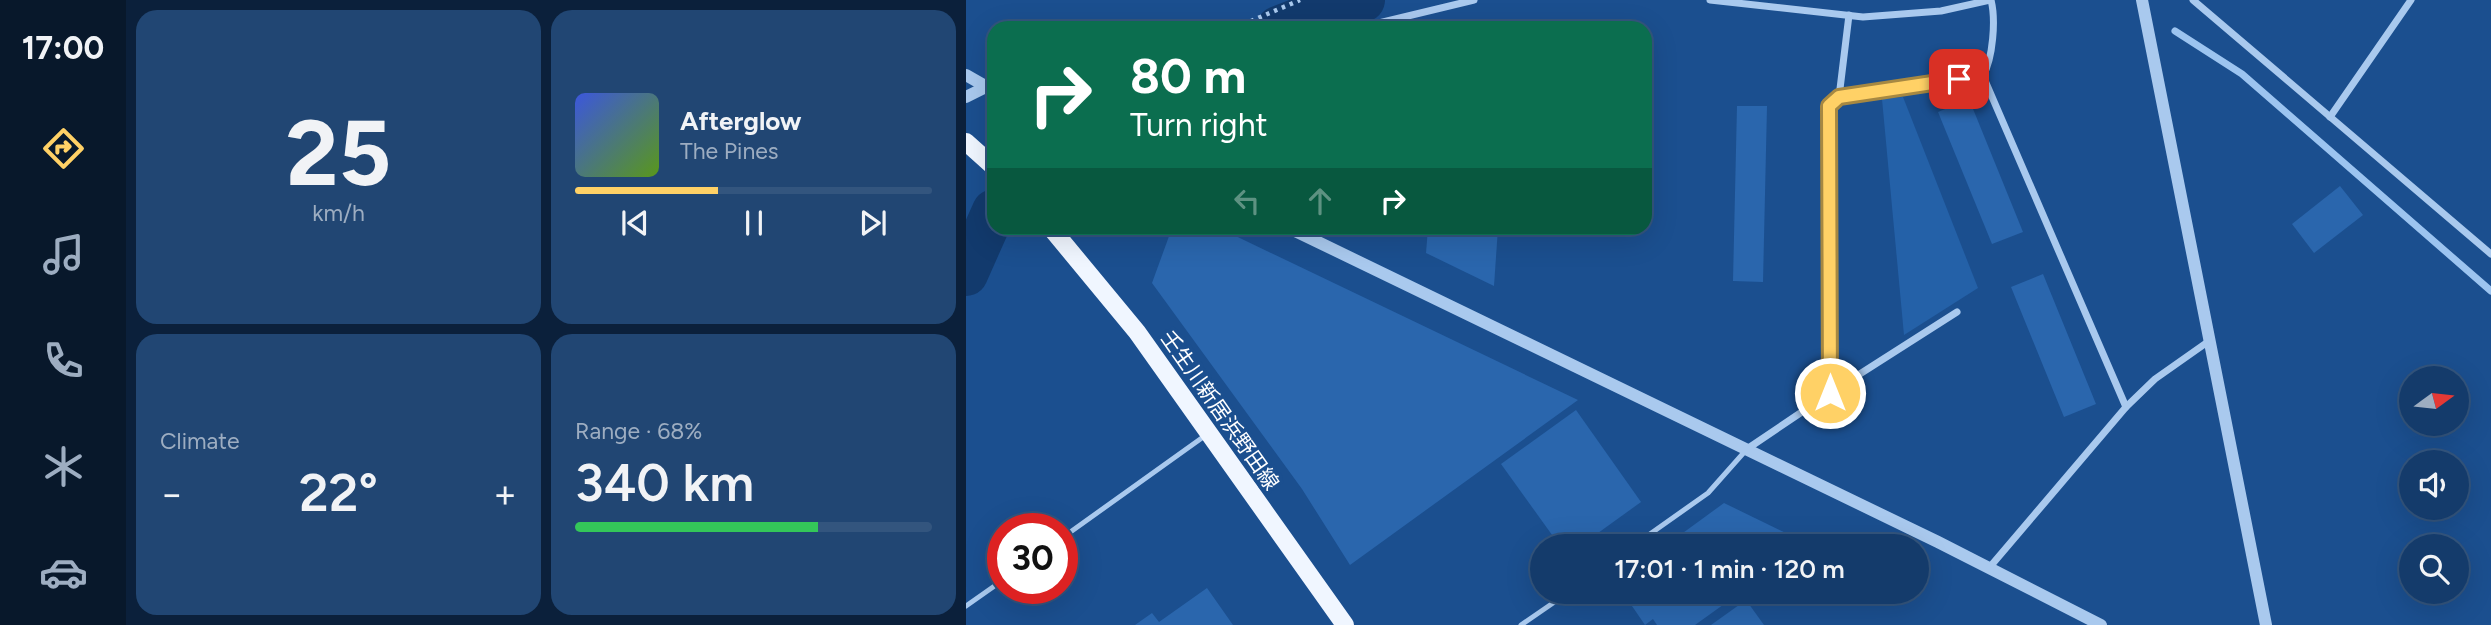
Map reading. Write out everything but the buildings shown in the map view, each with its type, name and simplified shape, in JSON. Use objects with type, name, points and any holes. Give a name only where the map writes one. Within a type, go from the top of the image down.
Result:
[{"type":"main road","points":[[966,142],[987,161]]},
{"type":"main road","name":"壬生川新居浜野田線","points":[[1057,235],[1137,332],[1345,625]]},
{"type":"street","points":[[1388,21],[1474,0]]},
{"type":"street","points":[[1710,0],[1863,17],[1941,11],[1991,0],[1994,12],[1989,66],[1983,76]]},
{"type":"street","points":[[2142,0],[2266,625]]},
{"type":"street","points":[[2193,0],[2491,254]]},
{"type":"street","points":[[2330,117],[2411,0]]},
{"type":"street","points":[[1839,97],[1849,15]]},
{"type":"street","points":[[966,75],[987,87]]},
{"type":"street","points":[[1830,393],[1829,106],[1839,97],[1983,76]]},
{"type":"street","points":[[1983,76],[2126,407]]},
{"type":"street","points":[[966,97],[987,90]]},
{"type":"street","points":[[1304,235],[1747,449],[2101,625]]},
{"type":"street","points":[[1747,449],[1957,312]]},
{"type":"street","points":[[1989,568],[2126,407],[2155,379],[2209,341]]},
{"type":"lane","points":[[1078,527],[1209,433]]},
{"type":"lane","points":[[1650,534],[1708,493],[1747,449]]},
{"type":"lane","points":[[966,606],[987,591]]},
{"type":"lane","points":[[1521,625],[1552,604]]},
{"type":"path","points":[[1251,21],[1300,0]]},
{"type":"shaded area","points":[[1903,97],[1978,288],[1904,335],[1882,99]]},
{"type":"waterway","points":[[1296,21],[1363,0]]},
{"type":"waterway","points":[[2175,31],[2242,74],[2491,291]]},
{"type":"waterway","points":[[966,274],[987,227]]},
{"type":"route","points":[[1830,393],[1829,106],[1839,97],[1959,79]]}]
